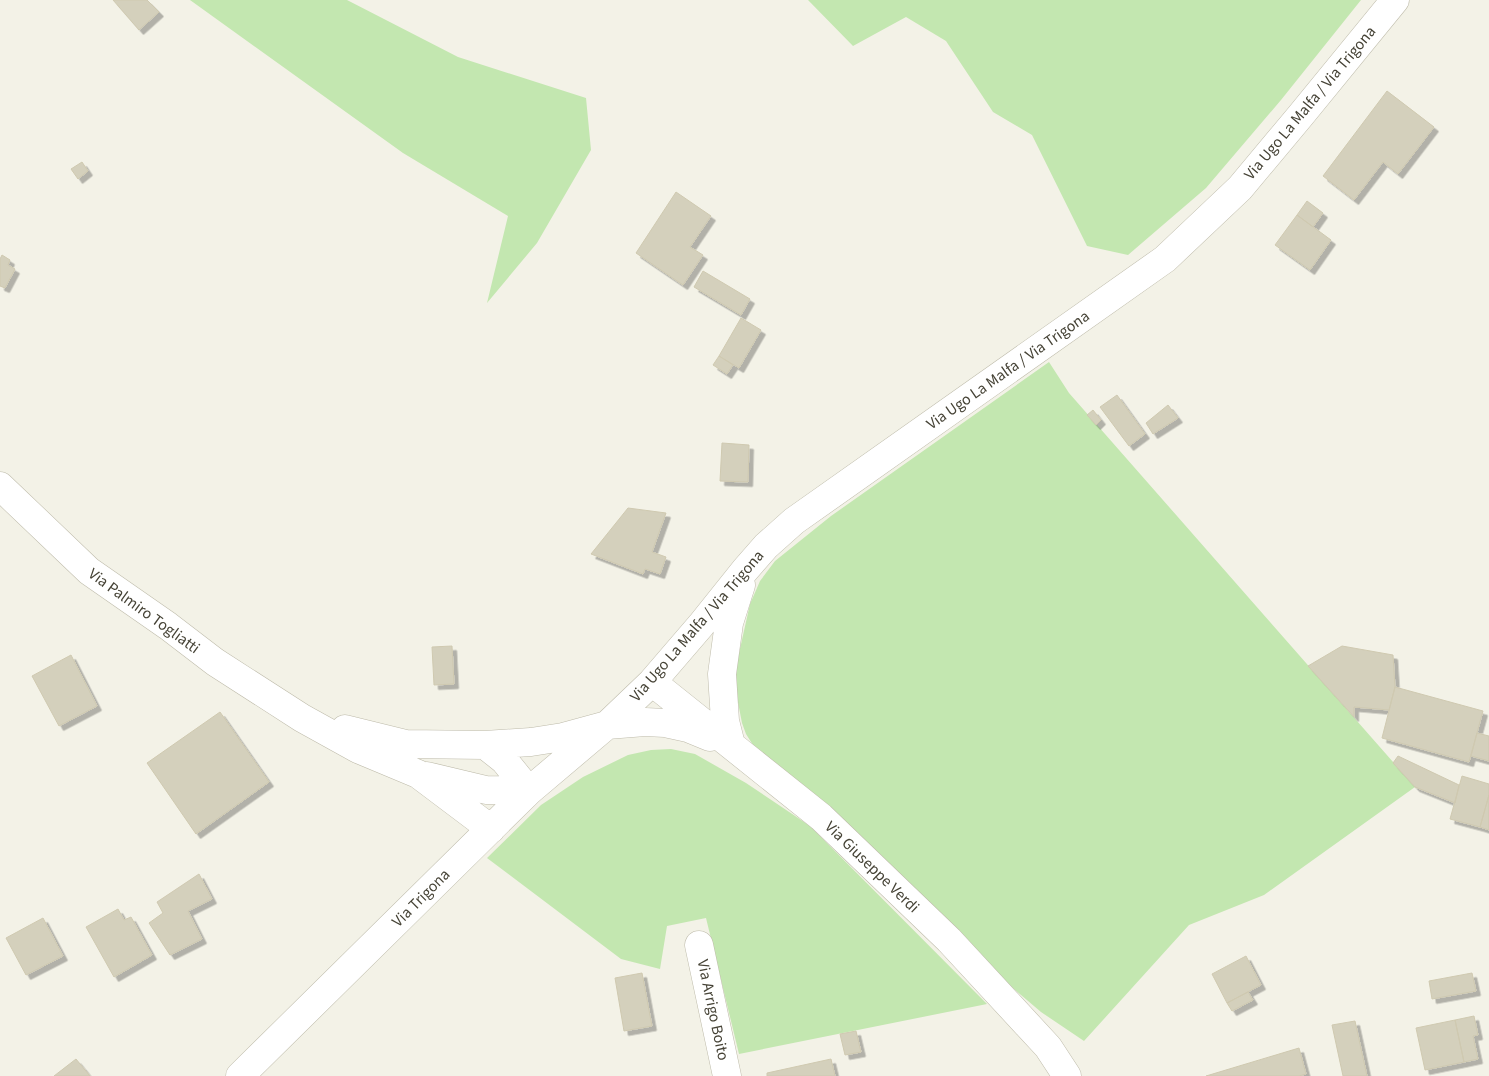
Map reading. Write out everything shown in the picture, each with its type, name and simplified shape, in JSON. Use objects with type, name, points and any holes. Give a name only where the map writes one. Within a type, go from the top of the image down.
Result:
[{"type":"street","name":"Via Ugo La Malfa / Via Trigona","points":[[607,725],[652,682],[701,626],[766,546],[794,521],[1165,259],[1240,188],[1395,0]]},
{"type":"street","name":"Via Palmiro Togliatti","points":[[0,486],[89,571],[168,626],[215,662],[302,718]]},
{"type":"street","points":[[731,745],[725,721],[722,674],[729,623],[745,570]]},
{"type":"street","name":"Via Giuseppe Verdi","points":[[652,682],[821,818],[949,940],[1048,1048],[1067,1076]]},
{"type":"street","points":[[302,718],[406,744],[485,745],[532,742],[562,738],[607,725],[645,722],[665,723],[688,728],[731,745]]},
{"type":"street","points":[[302,718],[358,749],[418,774],[486,790],[530,792]]},
{"type":"street","name":"Via Trigona","points":[[240,1076],[490,829],[607,725]]},
{"type":"street","points":[[485,745],[504,760],[530,792]]},
{"type":"street","points":[[418,774],[490,829]]},
{"type":"street","name":"Via Arrigo Boito","points":[[699,945],[727,1076]]},
{"type":"green space","points":[[190,0],[347,0],[458,57],[586,98],[591,150],[537,243],[487,303],[508,216],[403,153]]},
{"type":"green space","points":[[808,0],[1361,0],[1281,100],[1206,188],[1128,255],[1087,246],[1032,135],[993,112],[946,41],[906,17],[853,46]]},
{"type":"green space","points":[[1049,362],[1069,393],[1415,787],[1264,895],[1189,925],[1084,1041],[1041,1012],[1007,983],[758,753],[746,734],[742,723],[735,687],[735,671],[750,604],[760,581],[775,561],[831,516]]},
{"type":"green space","points":[[671,749],[695,754],[746,783],[810,826],[987,1004],[739,1054],[706,918],[667,926],[660,969],[621,959],[487,858],[541,805],[583,777],[628,755],[651,750]]},
{"type":"building","points":[[113,0],[147,0],[159,12],[139,30]]},
{"type":"building","points":[[1387,91],[1434,127],[1398,174],[1383,162],[1354,200],[1323,176]]},
{"type":"building","points":[[82,162],[88,171],[78,179],[71,169]]},
{"type":"building","points":[[676,192],[711,216],[690,247],[703,255],[683,285],[636,253]]},
{"type":"building","points":[[1307,201],[1323,213],[1313,227],[1297,215]]},
{"type":"building","points":[[1297,215],[1331,240],[1310,270],[1275,245]]},
{"type":"building","points":[[2,255],[10,260],[8,265],[15,269],[5,288],[0,286],[0,259]]},
{"type":"building","points":[[703,271],[750,299],[741,315],[694,287]]},
{"type":"building","points":[[741,318],[761,330],[739,368],[719,356]]},
{"type":"building","points":[[719,356],[733,365],[727,374],[713,365]]},
{"type":"building","points":[[1117,395],[1145,434],[1129,446],[1100,407]]},
{"type":"building","points":[[1168,405],[1178,418],[1153,434],[1146,423]]},
{"type":"building","points":[[1093,410],[1101,420],[1096,425],[1087,415]]},
{"type":"building","points":[[722,443],[749,445],[748,482],[720,481]]},
{"type":"building","points":[[628,508],[666,513],[652,552],[666,557],[660,574],[645,569],[643,574],[591,554]]},
{"type":"building","points":[[452,646],[454,684],[434,685],[432,647]]},
{"type":"building","points":[[1342,646],[1393,655],[1395,687],[1389,710],[1354,707],[1354,717],[1308,666]]},
{"type":"building","points":[[71,655],[97,706],[59,726],[32,676]]},
{"type":"building","points":[[1395,687],[1483,711],[1469,762],[1382,738]]},
{"type":"building","points":[[220,712],[269,782],[196,834],[147,763]]},
{"type":"building","points":[[1477,733],[1489,736],[1489,761],[1471,756]]},
{"type":"building","points":[[1398,756],[1459,785],[1455,803],[1415,787],[1393,763]]},
{"type":"building","points":[[1462,776],[1489,784],[1489,795],[1480,827],[1450,819]]},
{"type":"building","points":[[1489,795],[1489,830],[1480,827]]},
{"type":"building","points":[[199,874],[212,899],[188,911],[202,939],[170,955],[149,923],[163,913],[157,902]]},
{"type":"building","points":[[118,909],[124,920],[131,917],[152,955],[114,977],[86,927]]},
{"type":"building","points":[[43,918],[63,956],[26,975],[6,938]]},
{"type":"building","points":[[1246,956],[1261,985],[1227,1003],[1212,974]]},
{"type":"building","points":[[642,973],[652,1026],[624,1031],[615,978]]},
{"type":"building","points":[[1472,973],[1476,991],[1432,999],[1429,981]]},
{"type":"building","points":[[1248,992],[1253,1000],[1232,1011],[1227,1003]]},
{"type":"building","points":[[1474,1016],[1478,1035],[1473,1036],[1478,1059],[1464,1062],[1455,1020]]},
{"type":"building","points":[[1455,1020],[1464,1062],[1425,1070],[1416,1028]]},
{"type":"building","points":[[1355,1021],[1367,1076],[1343,1076],[1332,1025]]},
{"type":"building","points":[[856,1031],[861,1052],[845,1055],[840,1034]]},
{"type":"building","points":[[1299,1048],[1306,1074],[1299,1076],[1206,1076]]},
{"type":"building","points":[[76,1059],[90,1076],[54,1076]]},
{"type":"building","points":[[831,1059],[835,1076],[767,1076],[767,1073]]}]
